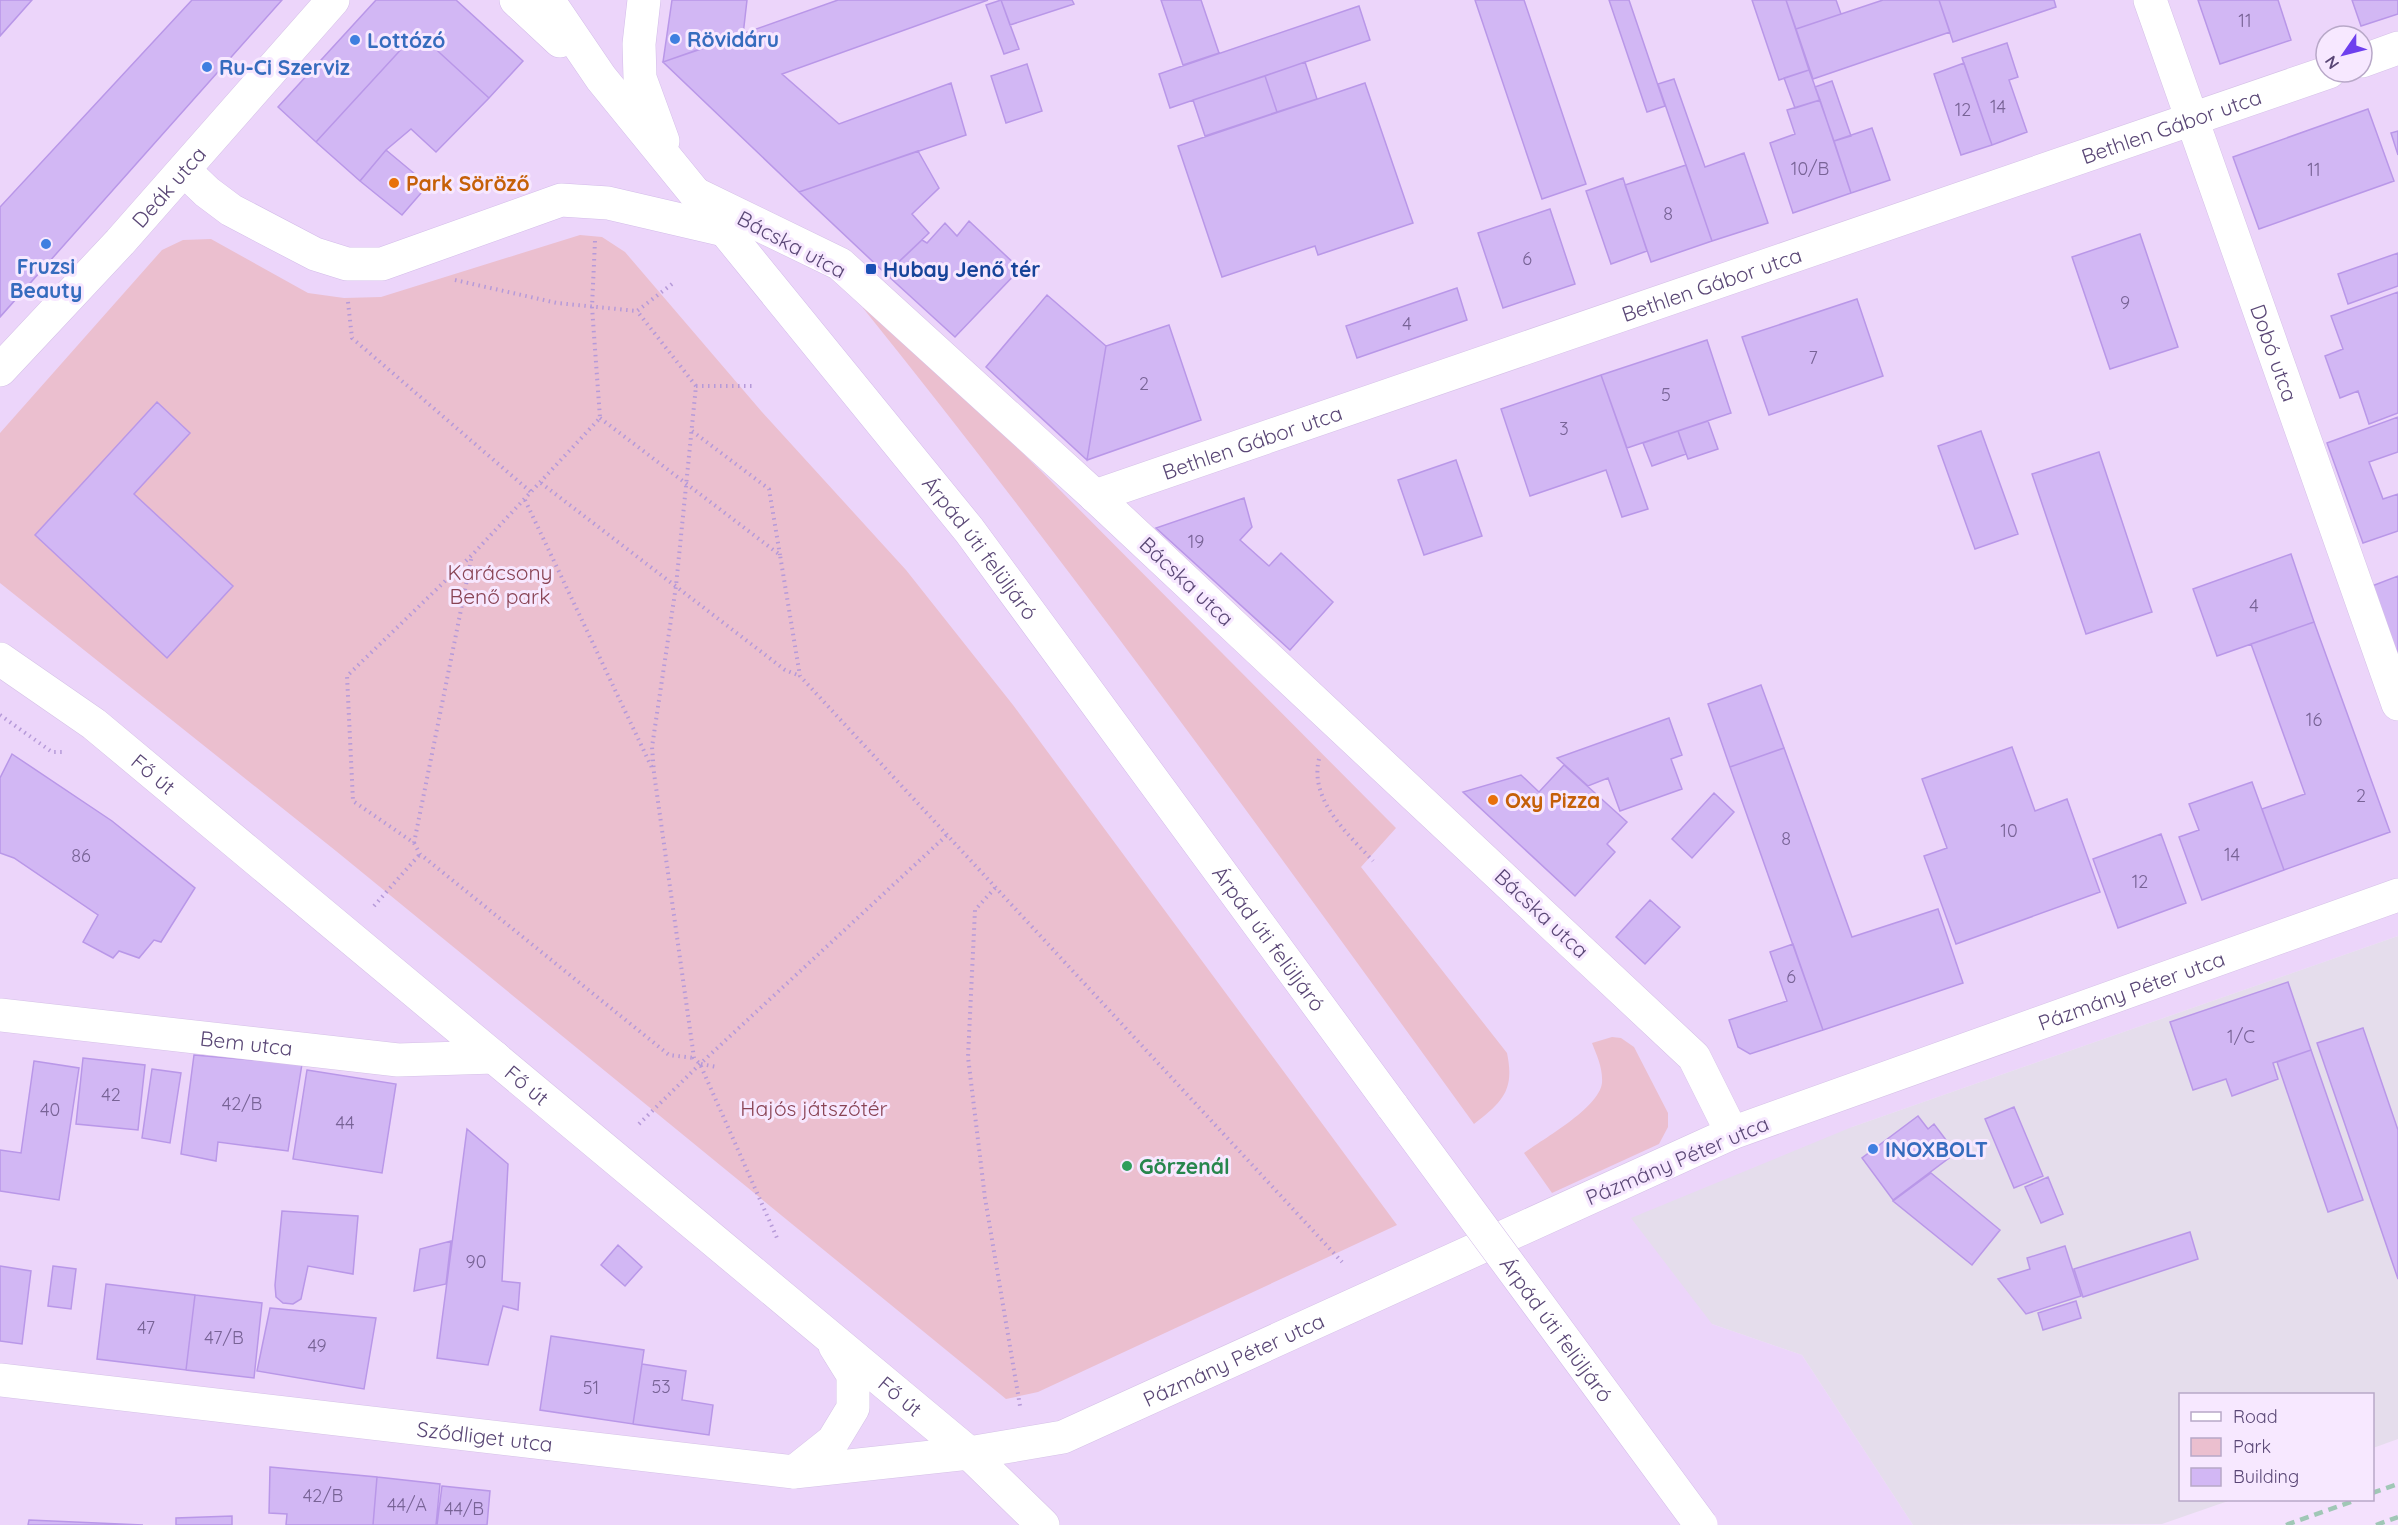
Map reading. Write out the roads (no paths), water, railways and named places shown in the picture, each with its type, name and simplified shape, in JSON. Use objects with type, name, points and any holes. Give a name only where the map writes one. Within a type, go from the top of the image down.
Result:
[{"type":"street","name":"Deák utca","points":[[0,370],[184,170],[333,0]]},
{"type":"street","name":"Bácska utca","points":[[516,0],[601,78]]},
{"type":"street","name":"Bácska utca","points":[[548,0],[601,78],[696,194],[840,264],[1095,495],[1694,1057],[1732,1132]]},
{"type":"street","points":[[644,0],[639,44],[640,78],[672,165]]},
{"type":"street","name":"Dobó utca","points":[[2150,0],[2190,120],[2398,704]]},
{"type":"street","points":[[2374,57],[2398,48]]},
{"type":"street","name":"Bethlen Gábor utca","points":[[1095,495],[2314,77]]},
{"type":"street","points":[[184,170],[207,192],[231,210],[315,254],[346,264],[382,264],[561,200],[587,200],[724,230]]},
{"type":"street","name":"Árpád úti felüljáró","points":[[696,194],[969,530],[1701,1525]]},
{"type":"street","name":"Fő út","points":[[0,658],[94,724],[969,1453],[1043,1525]]},
{"type":"street","name":"Pázmány Péter utca","points":[[969,1453],[1063,1437],[1732,1132],[2398,895]]},
{"type":"street","name":"Bem utca","points":[[0,1015],[398,1060],[494,1057]]},
{"type":"street","points":[[794,1472],[833,1441],[853,1408],[854,1375],[827,1335]]},
{"type":"street","name":"Sződliget utca","points":[[0,1380],[794,1472],[969,1453]]},
{"type":"railway","points":[[2374,1492],[2398,1484]]},
{"type":"railway","points":[[2286,1525],[2353,1501]]},
{"type":"railway","points":[[2376,1525],[2398,1517]]},
{"type":"place","name":"Rövidáru","points":[[675,39]]},
{"type":"place","name":"Lottózó","points":[[355,40]]},
{"type":"place","name":"Ru-Ci Szerviz","points":[[207,67]]},
{"type":"place","name":"Park Söröző","points":[[394,183]]},
{"type":"place","name":"Fruzsi Beauty","points":[[46,244]]},
{"type":"place","name":"Hubay Jenő tér","points":[[871,269]]},
{"type":"place","name":"Oxy Pizza","points":[[1493,800]]},
{"type":"place","name":"INOXBOLT","points":[[1873,1149]]},
{"type":"place","name":"Görzenál","points":[[1127,1166]]},
{"type":"park label","name":"Karácsony Benő park","points":[[500,584]]},
{"type":"park label","name":"Hajós játszótér","points":[[814,1108]]}]
